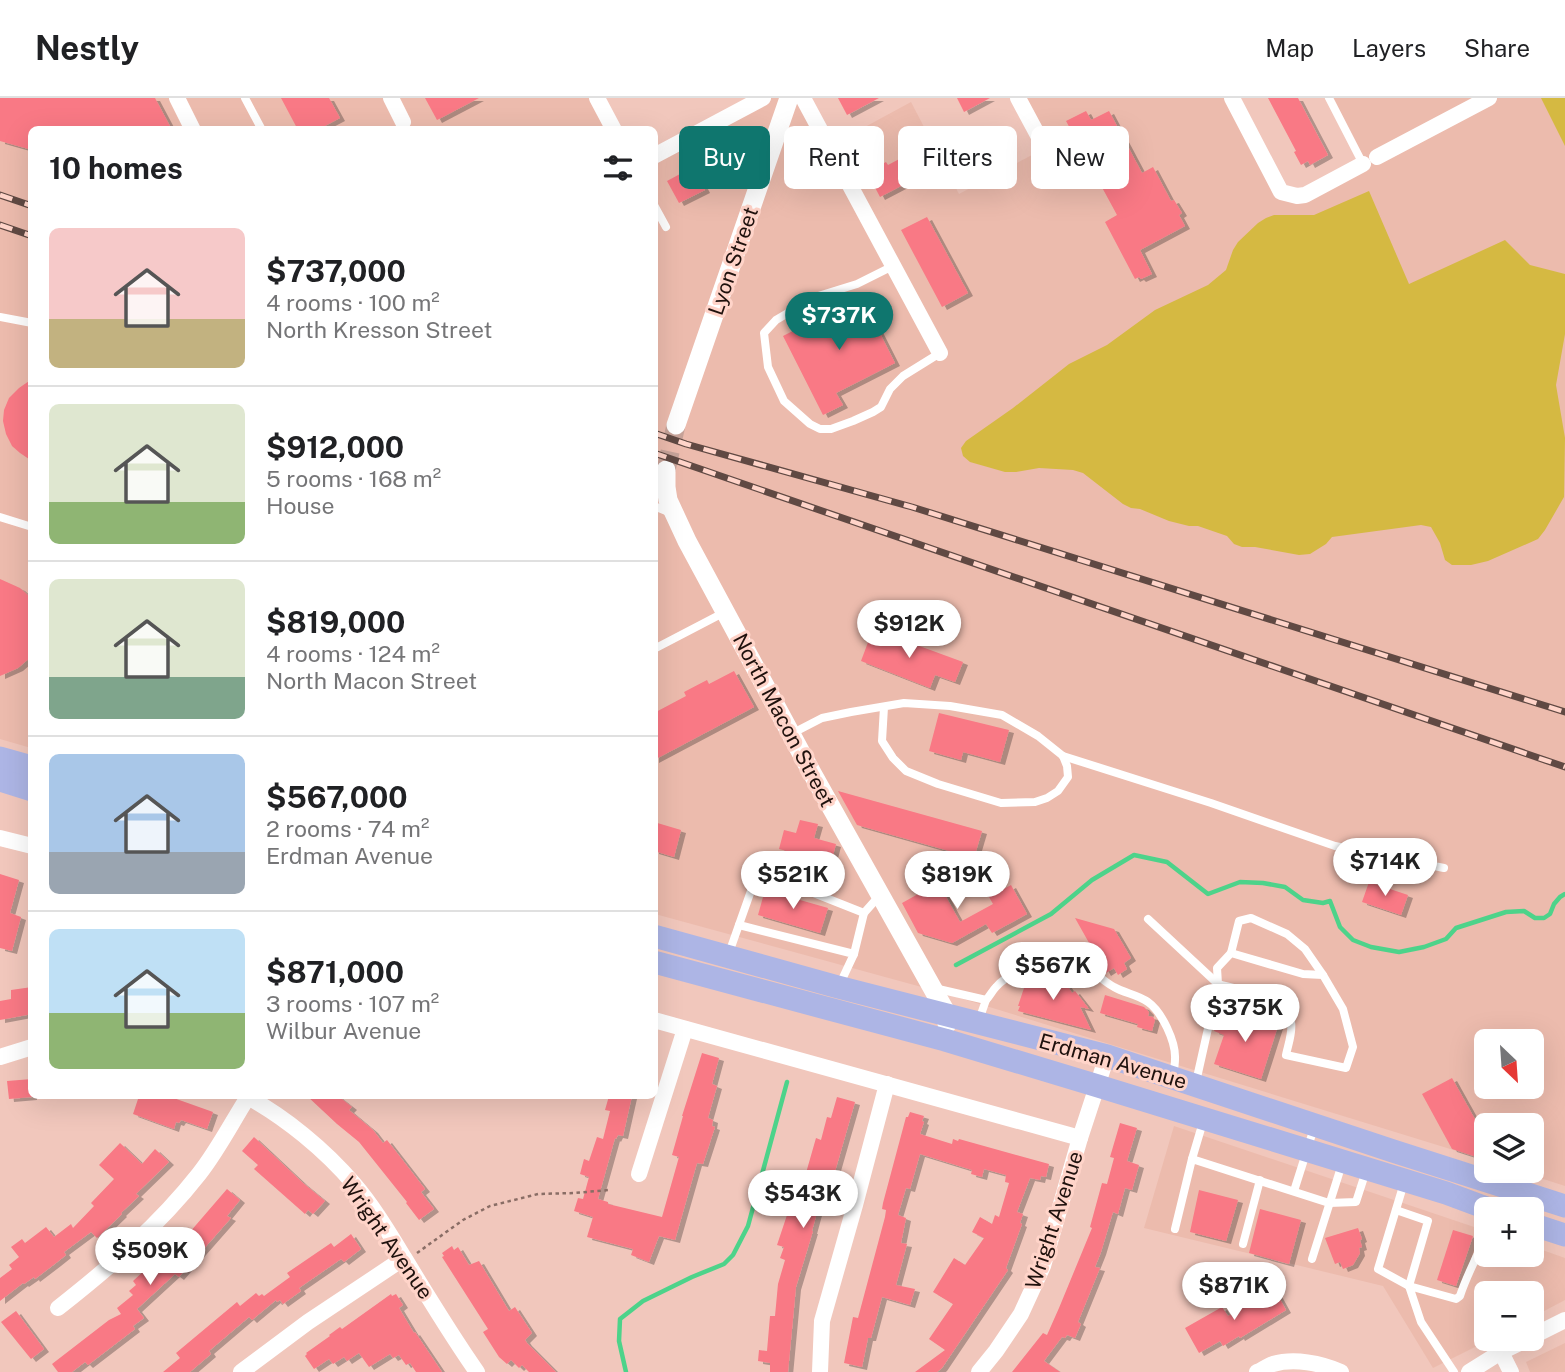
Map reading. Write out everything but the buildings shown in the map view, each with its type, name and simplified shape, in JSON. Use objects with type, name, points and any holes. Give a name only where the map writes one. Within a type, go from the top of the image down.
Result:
[{"type":"main road","points":[[0,758],[28,765]]},
{"type":"main road","points":[[1,784],[28,789]]},
{"type":"main road","name":"Erdman Avenue","points":[[658,937],[947,1016],[1107,1056],[1565,1206]]},
{"type":"main road","name":"Erdman Avenue","points":[[658,963],[945,1040],[1367,1168],[1474,1203]]},
{"type":"main road","points":[[1544,1228],[1565,1235]]},
{"type":"street","points":[[177,98],[191,126]]},
{"type":"street","points":[[391,98],[403,122]]},
{"type":"street","points":[[597,98],[612,126]]},
{"type":"street","points":[[658,154],[763,98]]},
{"type":"street","name":"Lyon Street","points":[[676,425],[789,98]]},
{"type":"street","points":[[803,98],[940,353]]},
{"type":"street","points":[[1018,98],[1033,126]]},
{"type":"street","points":[[1232,98],[1281,192],[1297,196],[1305,195],[1489,98]]},
{"type":"street","name":"North Macon Street","points":[[666,470],[668,500],[674,514],[791,734],[947,1016]]},
{"type":"street","points":[[0,838],[28,845]]},
{"type":"street","points":[[945,1040],[947,1016]]},
{"type":"street","points":[[658,1021],[1080,1138]]},
{"type":"street","points":[[639,1174],[685,1029]]},
{"type":"street","points":[[0,1057],[28,1048]]},
{"type":"street","name":"Wright Avenue","points":[[979,1372],[1021,1314],[1043,1266],[1107,1056]]},
{"type":"street","points":[[820,1372],[822,1321],[887,1084]]},
{"type":"street","points":[[58,1308],[113,1264],[170,1208],[201,1172],[245,1099]]},
{"type":"street","name":"Wright Avenue","points":[[252,1099],[285,1121],[355,1185],[477,1372]]},
{"type":"street","points":[[241,1372],[309,1322],[405,1260]]},
{"type":"street","points":[[1544,1330],[1565,1320]]},
{"type":"street","points":[[1469,1372],[1501,1352],[1511,1372]]},
{"type":"street","points":[[1257,1372],[1272,1364],[1285,1362],[1311,1363],[1341,1372]]},
{"type":"lane","points":[[245,98],[260,126]]},
{"type":"lane","points":[[1329,98],[1370,161]]},
{"type":"lane","points":[[658,212],[666,227]]},
{"type":"lane","points":[[893,266],[857,284],[815,297],[776,320],[764,333],[768,367],[784,401],[810,424],[820,429],[831,429],[881,407],[890,389],[903,376],[940,353]]},
{"type":"lane","points":[[0,317],[28,322]]},
{"type":"lane","points":[[658,508],[674,514]]},
{"type":"lane","points":[[0,517],[28,526]]},
{"type":"lane","points":[[658,647],[725,612]]},
{"type":"lane","points":[[791,734],[822,718],[904,703],[950,706],[1002,715],[1038,736],[1063,756],[1335,846],[1444,868]]},
{"type":"lane","points":[[884,708],[882,741],[906,771],[938,784],[1001,803],[1035,802],[1058,791],[1068,777],[1063,756]]},
{"type":"lane","points":[[728,957],[758,871],[864,913]]},
{"type":"lane","points":[[838,987],[854,954],[864,913],[880,895]]},
{"type":"lane","points":[[1147,919],[1218,984],[1267,997],[1286,1012],[1291,1022],[1286,1055],[1346,1069],[1353,1047],[1343,1009],[1305,949],[1287,934],[1251,918],[1239,920],[1231,953],[1217,968],[1218,984],[1195,1085]]},
{"type":"lane","points":[[739,925],[854,954]]},
{"type":"lane","points":[[1231,953],[1303,974],[1323,975]]},
{"type":"lane","points":[[978,1024],[986,1000],[997,986],[1014,974],[1058,957],[1077,959],[1105,982],[1120,991],[1148,1001],[1154,1008],[1172,1039],[1175,1057],[1173,1078]]},
{"type":"lane","points":[[931,987],[986,1000]]},
{"type":"lane","points":[[1175,1229],[1204,1118]]},
{"type":"lane","points":[[1294,1191],[1315,1125]]},
{"type":"lane","points":[[1192,1159],[1329,1203],[1356,1202],[1367,1168]]},
{"type":"lane","points":[[1312,1259],[1343,1161]]},
{"type":"lane","points":[[1243,1244],[1260,1180]]},
{"type":"lane","points":[[1405,1180],[1378,1269],[1409,1286],[1456,1299],[1461,1296],[1466,1276],[1474,1262]]},
{"type":"lane","points":[[1396,1210],[1428,1222],[1409,1286],[1421,1322],[1454,1372]]},
{"type":"path","points":[[405,1260],[463,1220],[490,1206],[538,1194],[609,1190]]},
{"type":"shaded area","points":[[0,98],[597,98],[613,126],[28,126],[28,747],[0,739]]},
{"type":"shaded area","points":[[757,98],[802,98],[817,126],[784,126],[784,189],[884,189],[884,126],[867,126],[911,102],[924,126],[898,126],[898,189],[956,189],[959,194],[968,189],[1017,189],[1017,163],[1031,155],[1031,189],[1129,189],[1129,126],[1031,126],[1016,98],[1229,98],[1274,182],[1301,196],[1365,163],[1331,98],[1565,98],[1565,1186],[1544,1179],[1544,1113],[1474,1113],[1474,1156],[947,994],[658,915],[658,152],[679,140],[679,189],[770,189],[770,126],[706,126]]},
{"type":"shaded area","points":[[1541,98],[1565,98],[1565,146]]},
{"type":"shaded area","points":[[1369,191],[1409,284],[1505,240],[1530,265],[1565,274],[1565,334],[1556,385],[1565,438],[1564,497],[1538,539],[1488,561],[1471,565],[1452,565],[1445,560],[1431,527],[1421,525],[1332,537],[1310,554],[1299,555],[1242,547],[1234,544],[1227,536],[1131,508],[1083,473],[1039,468],[1005,472],[970,462],[963,456],[961,448],[966,441],[1069,364],[1107,345],[1155,310],[1208,285],[1226,270],[1238,242],[1258,223],[1274,215],[1314,215]]},
{"type":"shaded area","points":[[1174,1126],[1474,1227],[1474,1267],[1544,1267],[1544,1251],[1565,1258],[1565,1300],[1544,1311],[1544,1281],[1474,1281],[1474,1348],[1433,1368],[1383,1286],[1144,1228]]},
{"type":"shaded area","points":[[1565,1343],[1565,1372],[1530,1372],[1526,1362]]},
{"type":"waterway","points":[[956,965],[1051,914],[1092,880],[1134,855],[1167,862],[1208,894],[1240,882],[1263,883],[1285,887],[1303,900],[1323,903],[1330,901],[1340,927],[1353,940],[1371,947],[1399,952],[1446,939],[1456,928],[1506,912],[1524,911],[1535,918],[1544,918],[1565,894]]},
{"type":"waterway","points":[[626,1372],[619,1341],[620,1319],[643,1301],[724,1264],[733,1255],[748,1226],[787,1082]]},
{"type":"tunnel","points":[[666,470],[676,425]]},
{"type":"railway","points":[[0,195],[28,205]]},
{"type":"railway","points":[[0,225],[28,235]]},
{"type":"railway","points":[[658,434],[912,507],[1565,712]]},
{"type":"railway","points":[[658,454],[1565,767]]}]
